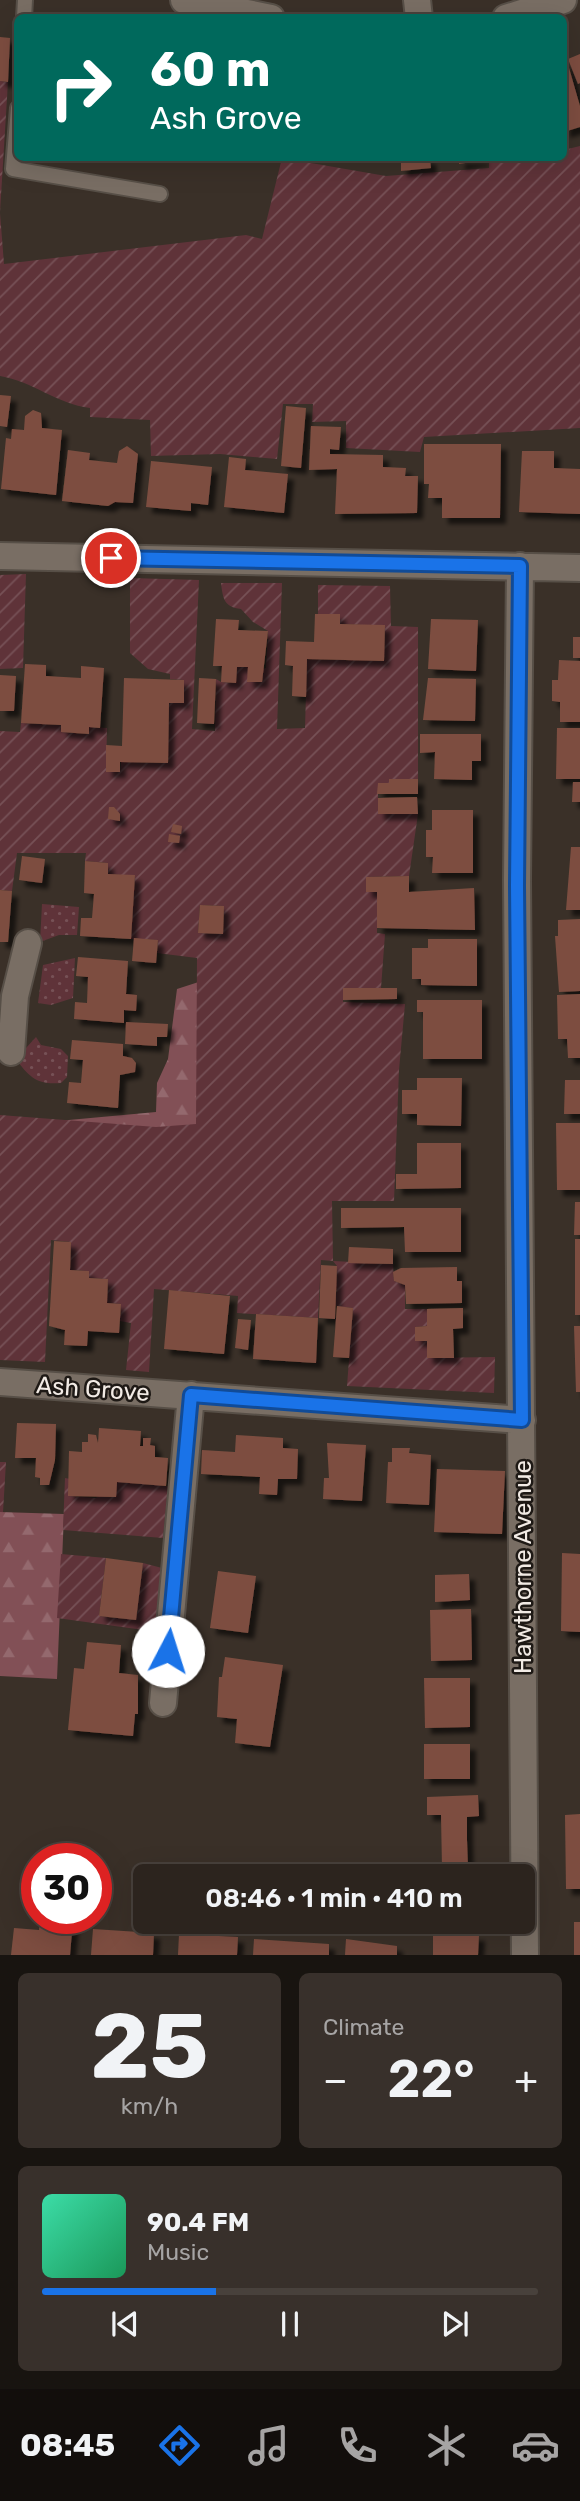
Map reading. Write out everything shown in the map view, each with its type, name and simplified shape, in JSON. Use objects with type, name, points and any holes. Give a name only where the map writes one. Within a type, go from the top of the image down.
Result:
[{"type":"street","points":[[184,0],[252,14]]},
{"type":"street","points":[[519,14],[563,0]]},
{"type":"street","points":[[0,556],[580,568]]},
{"type":"street","name":"Hawthorne Avenue","points":[[520,566],[517,886],[525,1955]]},
{"type":"street","points":[[11,1052],[8,996],[28,943]]},
{"type":"street","name":"Ash Grove","points":[[0,1382],[522,1420]]},
{"type":"street","points":[[163,1703],[191,1395]]},
{"type":"lane","points":[[14,157],[13,169],[160,194]]},
{"type":"shaded area","points":[[0,81],[8,82],[0,212]]},
{"type":"shaded area","points":[[580,146],[580,428],[424,437],[420,452],[346,448],[346,421],[312,422],[313,404],[283,404],[277,459],[220,454],[151,456],[150,420],[90,417],[90,408],[78,406],[0,376],[0,213],[4,264],[246,235],[262,239],[281,161],[299,161],[386,176],[489,168],[489,161],[567,161],[567,149]]},
{"type":"shaded area","points":[[26,574],[23,668],[0,669],[0,575]]},
{"type":"shaded area","points":[[130,578],[199,580],[192,729],[215,731],[216,679],[236,683],[237,667],[248,667],[248,681],[262,682],[263,669],[266,668],[268,631],[253,622],[241,609],[228,604],[221,583],[282,583],[277,729],[305,728],[307,659],[384,661],[385,626],[340,624],[339,614],[318,614],[318,585],[390,586],[391,626],[418,627],[418,779],[389,779],[389,783],[378,784],[378,814],[418,814],[409,876],[366,877],[366,892],[377,892],[377,933],[385,934],[381,988],[343,989],[343,1002],[405,1004],[399,1070],[394,1201],[332,1201],[333,1261],[321,1260],[318,1318],[237,1313],[238,1296],[154,1289],[149,1372],[126,1370],[131,1323],[120,1321],[121,1304],[107,1303],[108,1279],[89,1278],[89,1271],[70,1270],[71,1242],[51,1240],[45,1362],[0,1360],[0,1115],[156,1127],[196,1124],[197,958],[157,953],[158,940],[131,939],[135,876],[108,874],[108,863],[85,861],[86,853],[17,853],[12,891],[0,890],[0,731],[20,732],[21,723],[61,725],[61,732],[89,734],[89,727],[107,728],[106,772],[120,772],[121,762],[168,763],[169,703],[183,703],[184,680],[170,679],[170,674],[148,669],[130,653]],"holes":[[[200,905],[224,906],[223,934],[198,933]]]},
{"type":"shaded area","points":[[42,904],[79,907],[77,935],[59,935],[40,942]]},
{"type":"shaded area","points":[[75,958],[73,998],[51,1005],[38,1003],[43,965]]},
{"type":"shaded area","points":[[36,1037],[41,1045],[61,1049],[68,1056],[67,1077],[61,1083],[46,1083],[34,1078],[16,1059]]},
{"type":"shaded area","points":[[333,1261],[393,1264],[394,1281],[405,1285],[405,1309],[427,1309],[427,1326],[415,1327],[416,1341],[427,1341],[428,1358],[495,1357],[494,1393],[347,1386],[353,1308],[335,1306],[337,1266]]},
{"type":"shaded area","points":[[0,1462],[6,1462],[3,1512],[0,1512]]},
{"type":"shaded area","points":[[65,1478],[70,1479],[69,1496],[96,1498],[117,1482],[168,1486],[163,1538],[63,1530]]},
{"type":"shaded area","points":[[61,1554],[106,1558],[99,1616],[136,1620],[143,1563],[162,1568],[158,1632],[57,1618]]},
{"type":"green space","points":[[211,978],[289,1172],[36,1123],[156,1112],[157,1083],[168,1059],[177,989]]},
{"type":"green space","points":[[0,1512],[64,1514],[57,1679],[0,1676]]},
{"type":"building","points":[[0,37],[10,38],[8,82],[0,81]]},
{"type":"building","points":[[580,54],[580,83],[578,84],[568,59]]},
{"type":"building","points":[[567,61],[580,106],[580,127],[567,131]]},
{"type":"building","points":[[401,161],[430,161],[431,168],[401,171]]},
{"type":"building","points":[[0,395],[11,396],[7,427],[0,426]]},
{"type":"building","points":[[286,406],[306,408],[301,468],[281,466]]},
{"type":"building","points":[[33,410],[41,413],[42,428],[62,430],[56,495],[1,489],[6,438],[11,439],[12,429],[24,430],[25,416]]},
{"type":"building","points":[[311,426],[341,427],[339,450],[330,449],[330,454],[383,455],[383,467],[406,468],[405,476],[418,476],[417,513],[335,514],[337,469],[309,470]]},
{"type":"building","points":[[424,444],[501,444],[500,518],[442,518],[442,498],[428,498],[429,484],[424,484]]},
{"type":"building","points":[[127,446],[138,454],[133,503],[115,502],[108,506],[62,501],[68,450],[90,453],[89,460],[117,463],[119,451]]},
{"type":"building","points":[[522,451],[554,451],[554,468],[580,469],[580,514],[519,512]]},
{"type":"building","points":[[229,457],[246,459],[245,470],[288,474],[284,513],[224,507]]},
{"type":"building","points":[[151,461],[212,467],[208,505],[191,503],[191,511],[146,507]]},
{"type":"building","points":[[315,614],[340,614],[340,624],[385,625],[384,661],[307,659],[306,697],[292,696],[293,666],[285,665],[286,641],[314,642]]},
{"type":"building","points":[[216,619],[239,620],[238,630],[268,631],[262,682],[247,682],[248,667],[237,667],[236,683],[221,682],[222,666],[213,666]]},
{"type":"building","points":[[431,619],[478,620],[476,671],[428,669]]},
{"type":"building","points":[[573,637],[580,637],[580,658],[573,658]]},
{"type":"building","points":[[559,660],[580,661],[580,722],[560,722],[560,702],[552,701],[552,680],[558,680]]},
{"type":"building","points":[[25,664],[46,665],[46,676],[81,678],[81,666],[104,668],[100,728],[89,727],[89,734],[61,732],[61,725],[21,723]]},
{"type":"building","points":[[0,675],[16,676],[14,711],[0,711]]},
{"type":"building","points":[[124,678],[184,680],[184,703],[169,703],[168,763],[120,762],[120,772],[106,772],[106,745],[122,746]]},
{"type":"building","points":[[199,678],[216,679],[214,724],[197,723]]},
{"type":"building","points":[[428,678],[476,679],[475,721],[423,720]]},
{"type":"building","points":[[557,728],[580,728],[580,779],[556,779]]},
{"type":"building","points":[[420,734],[481,734],[481,761],[472,761],[472,780],[434,779],[435,752],[420,753]]},
{"type":"building","points":[[389,779],[418,779],[418,794],[377,794],[378,783],[389,783]]},
{"type":"building","points":[[573,782],[580,782],[580,802],[572,802]]},
{"type":"building","points":[[417,797],[418,814],[378,814],[378,798]]},
{"type":"building","points":[[109,807],[114,807],[120,814],[120,821],[108,819]]},
{"type":"building","points":[[432,810],[473,810],[473,873],[432,873],[433,857],[426,857],[426,830],[432,830]]},
{"type":"building","points":[[173,824],[182,826],[181,834],[171,832]]},
{"type":"building","points":[[169,834],[180,836],[179,843],[168,842]]},
{"type":"building","points":[[571,847],[580,847],[580,910],[566,910]]},
{"type":"building","points":[[22,856],[45,859],[42,883],[19,880]]},
{"type":"building","points":[[85,861],[108,863],[108,874],[135,875],[131,939],[80,936],[81,918],[92,918],[94,894],[84,893]]},
{"type":"building","points":[[409,876],[409,892],[474,888],[475,930],[377,928],[377,892],[366,892],[366,877]]},
{"type":"building","points":[[0,890],[12,891],[8,942],[0,942]]},
{"type":"building","points":[[200,905],[224,906],[223,934],[198,933]]},
{"type":"building","points":[[580,919],[580,991],[559,992],[555,936],[558,936],[558,920]]},
{"type":"building","points":[[134,938],[158,940],[156,963],[132,961]]},
{"type":"building","points":[[428,939],[477,939],[477,986],[421,985],[421,979],[412,979],[412,948],[428,948]]},
{"type":"building","points":[[78,957],[128,961],[126,994],[137,995],[136,1011],[124,1010],[124,1023],[74,1019],[75,1002],[87,1003],[88,977],[76,976]]},
{"type":"building","points":[[343,988],[397,988],[397,999],[343,1000]]},
{"type":"building","points":[[580,994],[580,1058],[568,1058],[567,1039],[558,1039],[557,995]]},
{"type":"building","points":[[417,1000],[482,1000],[482,1059],[423,1059],[423,1012],[417,1012]]},
{"type":"building","points":[[126,1022],[168,1024],[167,1037],[157,1037],[157,1046],[125,1044]]},
{"type":"building","points":[[72,1040],[123,1044],[123,1056],[132,1058],[136,1063],[135,1072],[120,1075],[118,1108],[67,1103],[69,1082],[81,1083],[83,1060],[70,1059]]},
{"type":"building","points":[[417,1078],[462,1078],[461,1126],[417,1125],[417,1114],[402,1114],[402,1090],[417,1090]]},
{"type":"building","points":[[565,1080],[580,1080],[580,1114],[564,1114]]},
{"type":"building","points":[[556,1123],[580,1123],[580,1190],[557,1190]]},
{"type":"building","points":[[417,1143],[461,1143],[461,1188],[396,1189],[396,1174],[417,1174]]},
{"type":"building","points":[[575,1202],[580,1202],[580,1235],[574,1235]]},
{"type":"building","points":[[341,1208],[461,1208],[461,1252],[405,1252],[404,1227],[341,1228]]},
{"type":"building","points":[[575,1239],[580,1239],[580,1315],[575,1315]]},
{"type":"building","points":[[54,1241],[71,1242],[70,1270],[89,1271],[89,1278],[108,1279],[107,1303],[121,1304],[119,1333],[88,1331],[87,1346],[64,1345],[65,1330],[49,1326]]},
{"type":"building","points":[[349,1247],[393,1249],[393,1264],[348,1263]]},
{"type":"building","points":[[321,1265],[337,1266],[335,1319],[319,1318]]},
{"type":"building","points":[[457,1267],[457,1281],[462,1281],[462,1303],[406,1304],[405,1285],[394,1281],[393,1272],[401,1268]]},
{"type":"building","points":[[169,1290],[230,1296],[224,1354],[164,1349]]},
{"type":"building","points":[[337,1306],[353,1308],[349,1358],[333,1357]]},
{"type":"building","points":[[463,1308],[463,1328],[453,1329],[454,1358],[427,1358],[427,1341],[415,1341],[415,1327],[427,1326],[427,1309]]},
{"type":"building","points":[[256,1314],[318,1318],[316,1363],[253,1359]]},
{"type":"building","points":[[238,1319],[251,1320],[248,1350],[235,1348]]},
{"type":"building","points":[[574,1326],[580,1326],[580,1392],[576,1392]]},
{"type":"building","points":[[17,1423],[56,1424],[55,1460],[49,1485],[40,1485],[40,1478],[35,1477],[36,1458],[15,1458]]},
{"type":"building","points":[[99,1428],[141,1431],[140,1446],[143,1446],[143,1438],[151,1438],[150,1445],[155,1446],[155,1457],[168,1458],[166,1486],[117,1482],[116,1497],[68,1496],[69,1451],[82,1452],[82,1442],[88,1442],[88,1434],[96,1435],[98,1443]]},
{"type":"building","points":[[236,1435],[283,1438],[283,1448],[298,1449],[297,1479],[278,1479],[277,1495],[259,1494],[260,1477],[201,1474],[202,1450],[235,1452]]},
{"type":"building","points":[[327,1443],[366,1445],[362,1501],[323,1499],[324,1478],[329,1478]]},
{"type":"building","points":[[392,1448],[410,1448],[409,1453],[431,1455],[429,1505],[386,1503],[388,1462],[392,1462]]},
{"type":"building","points":[[437,1469],[505,1471],[502,1534],[434,1532]]},
{"type":"building","points":[[562,1553],[580,1554],[580,1632],[561,1631]]},
{"type":"building","points":[[106,1558],[143,1563],[136,1620],[99,1616]]},
{"type":"building","points":[[218,1571],[256,1576],[248,1633],[210,1628]]},
{"type":"building","points":[[469,1574],[470,1600],[435,1602],[435,1575]]},
{"type":"building","points":[[471,1609],[472,1660],[431,1661],[430,1610]]},
{"type":"building","points":[[87,1642],[121,1645],[119,1673],[138,1675],[138,1714],[135,1714],[133,1736],[68,1730],[74,1668],[84,1669]]},
{"type":"building","points":[[225,1657],[283,1665],[270,1747],[235,1743],[237,1719],[217,1717],[219,1677],[222,1677]]},
{"type":"building","points":[[424,1678],[470,1678],[470,1727],[425,1728]]},
{"type":"building","points":[[424,1744],[470,1744],[470,1779],[424,1779]]},
{"type":"building","points":[[478,1795],[479,1816],[467,1817],[468,1864],[442,1864],[441,1815],[427,1815],[427,1797]]},
{"type":"building","points":[[580,1814],[580,1889],[566,1889],[565,1815]]},
{"type":"building","points":[[574,1922],[580,1922],[580,1955],[574,1955]]},
{"type":"building","points":[[14,1928],[21,1929],[21,1934],[72,1934],[70,1955],[11,1955]]},
{"type":"building","points":[[112,1930],[154,1934],[153,1955],[91,1955],[93,1934],[112,1934]]},
{"type":"building","points":[[179,1934],[238,1937],[237,1955],[178,1955]]},
{"type":"building","points":[[433,1935],[479,1935],[478,1955],[433,1955]]},
{"type":"building","points":[[254,1939],[329,1944],[329,1955],[253,1955]]},
{"type":"building","points":[[346,1939],[397,1946],[397,1955],[345,1955]]},
{"type":"route","points":[[111,558],[520,566],[517,886],[522,1420],[191,1395],[168,1651]]}]
